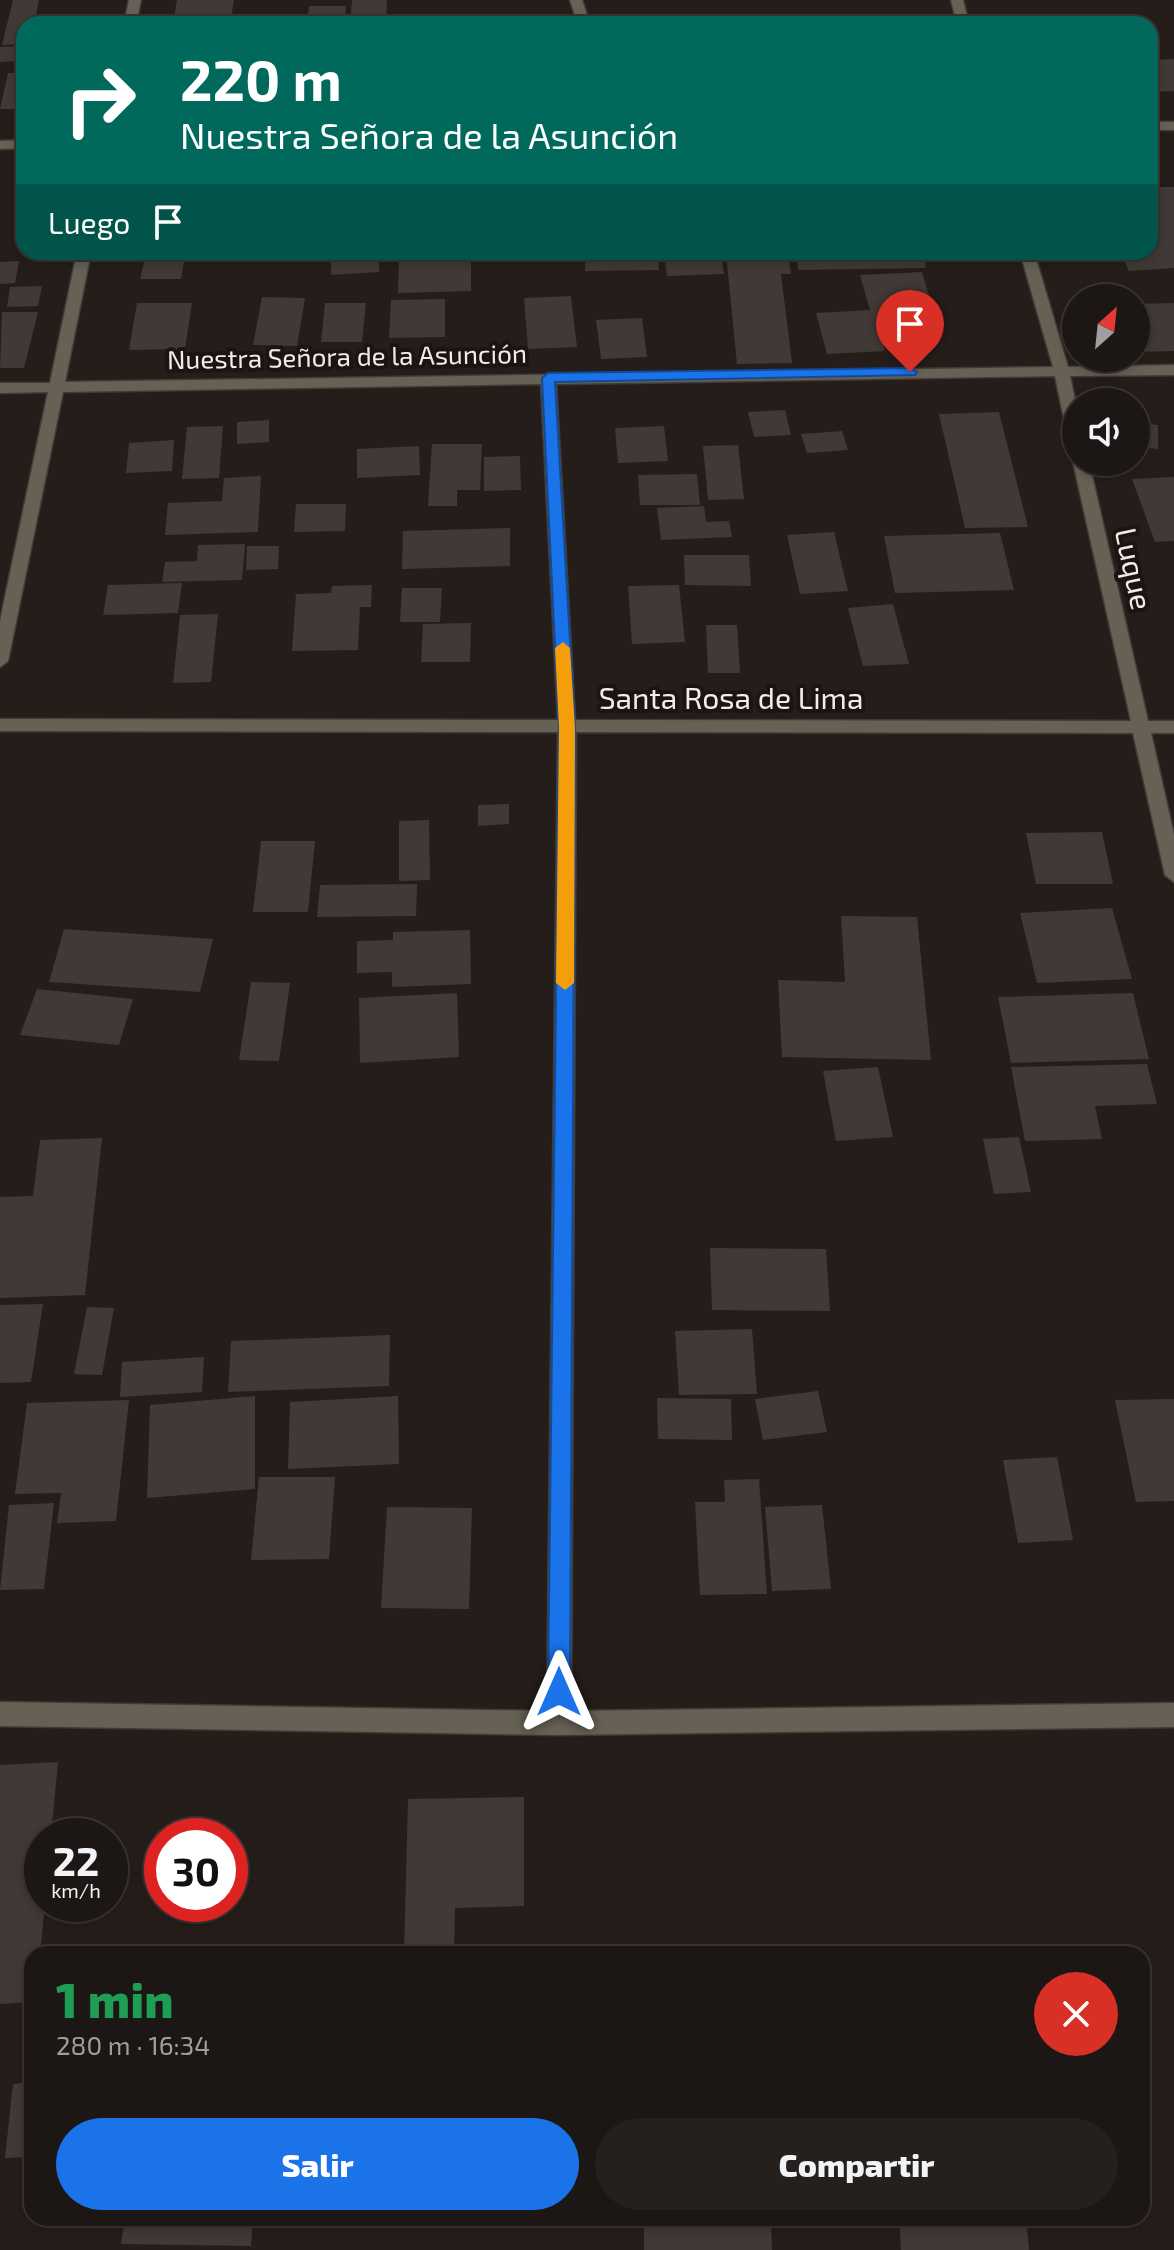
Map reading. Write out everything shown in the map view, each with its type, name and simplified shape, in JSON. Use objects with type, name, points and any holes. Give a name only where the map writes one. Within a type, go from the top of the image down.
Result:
[{"type":"street","points":[[0,661],[82,260]]},
{"type":"street","points":[[1029,260],[1065,388]]},
{"type":"street","name":"Nuestra Señora de la Asunción","points":[[0,388],[1174,370]]},
{"type":"street","points":[[548,378],[567,728],[559,1723]]},
{"type":"street","name":"Luque","points":[[1084,476],[1174,875]]},
{"type":"street","name":"Santa Rosa de Lima","points":[[0,725],[1174,727]]},
{"type":"street","points":[[0,1714],[559,1723],[1174,1715]]},
{"type":"building","points":[[13,0],[39,0],[36,16],[16,16],[16,44],[2,45]]},
{"type":"building","points":[[177,0],[234,0],[231,16],[174,16]]},
{"type":"building","points":[[352,0],[387,0],[386,16],[351,16]]},
{"type":"building","points":[[309,6],[346,6],[345,16],[308,16]]},
{"type":"building","points":[[16,46],[16,61],[0,62],[0,47]]},
{"type":"building","points":[[1174,59],[1174,91],[1158,92],[1158,60]]},
{"type":"building","points":[[8,73],[16,73],[16,109],[0,109]]},
{"type":"building","points":[[1158,187],[1174,187],[1174,268],[1129,271],[1124,260],[1158,260]]},
{"type":"building","points":[[199,260],[270,260],[270,261]]},
{"type":"building","points":[[331,260],[379,260],[379,272],[331,275]]},
{"type":"building","points":[[399,260],[471,260],[471,291],[398,293]]},
{"type":"building","points":[[585,260],[658,260],[659,270],[585,271]]},
{"type":"building","points":[[665,260],[722,260],[724,274],[667,276]]},
{"type":"building","points":[[727,260],[789,260],[791,274],[781,274],[792,363],[737,364]]},
{"type":"building","points":[[797,260],[924,260],[926,268],[798,270]]},
{"type":"building","points":[[19,261],[15,283],[0,284],[0,262]]},
{"type":"building","points":[[144,262],[184,262],[181,279],[140,279]]},
{"type":"building","points":[[922,272],[937,323],[878,326],[885,351],[827,354],[816,313],[870,310],[860,275]]},
{"type":"building","points":[[42,286],[38,306],[7,307],[10,287]]},
{"type":"building","points":[[571,296],[577,347],[528,349],[524,298]]},
{"type":"building","points":[[262,297],[305,298],[297,346],[253,345]]},
{"type":"building","points":[[445,299],[445,337],[389,338],[391,300]]},
{"type":"building","points":[[137,303],[192,303],[185,349],[129,350]]},
{"type":"building","points":[[325,303],[366,303],[362,342],[321,342]]},
{"type":"building","points":[[1174,303],[1174,351],[1150,352],[1150,304]]},
{"type":"building","points":[[2,312],[38,312],[24,368],[0,368]]},
{"type":"building","points":[[642,318],[647,357],[601,359],[596,320]]},
{"type":"building","points":[[785,410],[791,435],[754,437],[748,412]]},
{"type":"building","points":[[999,412],[1028,527],[965,528],[939,414]]},
{"type":"building","points":[[269,420],[269,442],[237,444],[237,422]]},
{"type":"building","points":[[1150,424],[1158,425],[1158,449],[1150,448]]},
{"type":"building","points":[[223,426],[219,478],[182,479],[187,427]]},
{"type":"building","points":[[664,426],[668,461],[618,463],[615,428]]},
{"type":"building","points":[[842,431],[848,450],[807,453],[801,434]]},
{"type":"building","points":[[174,440],[172,471],[126,473],[129,443]]},
{"type":"building","points":[[432,444],[482,444],[480,490],[457,490],[457,506],[428,506]]},
{"type":"building","points":[[738,445],[744,499],[708,500],[703,446]]},
{"type":"building","points":[[419,446],[420,475],[357,478],[357,449]]},
{"type":"building","points":[[520,456],[521,490],[484,491],[484,457]]},
{"type":"building","points":[[697,474],[700,505],[640,505],[638,475]]},
{"type":"building","points":[[261,476],[258,532],[165,535],[168,503],[222,501],[224,478]]},
{"type":"building","points":[[1174,477],[1174,541],[1155,542],[1132,479]]},
{"type":"building","points":[[296,504],[346,504],[345,531],[294,532]]},
{"type":"building","points":[[704,506],[706,522],[729,521],[732,537],[661,540],[657,508]]},
{"type":"building","points":[[510,528],[510,566],[402,569],[403,531]]},
{"type":"building","points":[[834,532],[848,591],[800,594],[787,535]]},
{"type":"building","points":[[1000,533],[1014,590],[895,593],[884,536]]},
{"type":"building","points":[[245,544],[242,580],[162,582],[165,562],[197,561],[198,545]]},
{"type":"building","points":[[247,546],[279,546],[278,569],[246,570]]},
{"type":"building","points":[[684,555],[749,555],[751,586],[685,585]]},
{"type":"building","points":[[182,583],[178,613],[103,615],[108,585]]},
{"type":"building","points":[[372,585],[371,607],[360,607],[358,650],[292,651],[296,594],[331,593],[332,586]]},
{"type":"building","points":[[679,585],[685,642],[632,644],[628,586]]},
{"type":"building","points":[[402,588],[442,588],[440,622],[400,622]]},
{"type":"building","points":[[893,604],[909,664],[863,666],[848,608]]},
{"type":"building","points":[[218,614],[211,682],[173,683],[180,615]]},
{"type":"building","points":[[471,623],[470,662],[421,662],[423,624]]},
{"type":"building","points":[[706,625],[737,625],[740,673],[708,673]]},
{"type":"building","points":[[509,804],[509,824],[478,826],[478,805]]},
{"type":"building","points":[[429,820],[430,880],[399,881],[399,821]]},
{"type":"building","points":[[1102,832],[1113,884],[1036,884],[1026,833]]},
{"type":"building","points":[[261,841],[315,841],[308,912],[253,912]]},
{"type":"building","points":[[417,884],[416,916],[317,917],[320,885]]},
{"type":"building","points":[[1112,908],[1132,979],[1037,983],[1020,913]]},
{"type":"building","points":[[841,916],[917,917],[931,1060],[782,1057],[778,980],[845,982]]},
{"type":"building","points":[[64,929],[213,939],[200,992],[49,982]]},
{"type":"building","points":[[470,930],[471,984],[392,987],[392,972],[357,973],[357,941],[393,940],[393,932]]},
{"type":"building","points":[[251,982],[290,983],[279,1061],[239,1060]]},
{"type":"building","points":[[37,989],[133,999],[119,1045],[20,1035]]},
{"type":"building","points":[[457,993],[459,1057],[360,1063],[359,998]]},
{"type":"building","points":[[1133,993],[1149,1059],[1011,1063],[998,997]]},
{"type":"building","points":[[1147,1064],[1157,1104],[1095,1106],[1102,1139],[1025,1141],[1011,1067]]},
{"type":"building","points":[[878,1067],[893,1137],[836,1141],[823,1071]]},
{"type":"building","points":[[1019,1137],[1031,1192],[994,1194],[983,1139]]},
{"type":"building","points":[[102,1138],[85,1295],[0,1298],[0,1197],[33,1196],[40,1140]]},
{"type":"building","points":[[710,1248],[826,1249],[830,1311],[712,1310]]},
{"type":"building","points":[[43,1304],[31,1382],[0,1383],[0,1305]]},
{"type":"building","points":[[87,1307],[114,1308],[102,1375],[74,1374]]},
{"type":"building","points":[[752,1329],[757,1394],[679,1395],[675,1331]]},
{"type":"building","points":[[390,1335],[389,1386],[228,1392],[231,1341]]},
{"type":"building","points":[[204,1357],[202,1392],[120,1397],[122,1362]]},
{"type":"building","points":[[818,1391],[827,1432],[763,1440],[755,1399]]},
{"type":"building","points":[[255,1396],[255,1489],[147,1498],[150,1405]]},
{"type":"building","points":[[398,1396],[399,1464],[288,1469],[290,1402]]},
{"type":"building","points":[[657,1398],[731,1399],[732,1440],[658,1439]]},
{"type":"building","points":[[1174,1399],[1174,1501],[1136,1502],[1115,1400]]},
{"type":"building","points":[[129,1400],[116,1521],[57,1523],[61,1493],[15,1494],[27,1403]]},
{"type":"building","points":[[1057,1457],[1073,1540],[1018,1543],[1003,1460]]},
{"type":"building","points":[[259,1477],[335,1477],[329,1559],[251,1560]]},
{"type":"building","points":[[759,1479],[767,1594],[700,1595],[695,1502],[725,1502],[724,1480]]},
{"type":"building","points":[[54,1503],[44,1589],[0,1590],[9,1505]]},
{"type":"building","points":[[822,1505],[831,1589],[772,1591],[765,1507]]},
{"type":"building","points":[[387,1507],[472,1508],[469,1609],[381,1608]]},
{"type":"building","points":[[58,1762],[53,1818],[24,1818],[24,1922],[43,1922],[41,1946],[24,1946],[24,2002],[0,2004],[0,1765]]},
{"type":"building","points":[[524,1797],[524,1906],[455,1908],[454,1946],[404,1946],[408,1799]]},
{"type":"building","points":[[24,2083],[24,2157],[5,2158],[13,2084]]},
{"type":"building","points":[[124,2226],[252,2226],[251,2246],[121,2244]]},
{"type":"building","points":[[644,2226],[771,2226],[772,2250],[644,2250]]},
{"type":"building","points":[[900,2226],[1027,2226],[1029,2250],[901,2250]]},
{"type":"slow traffic","points":[[563,648],[567,728],[565,983]]},
{"type":"route","points":[[559,1692],[567,728],[548,378],[910,372]]}]
